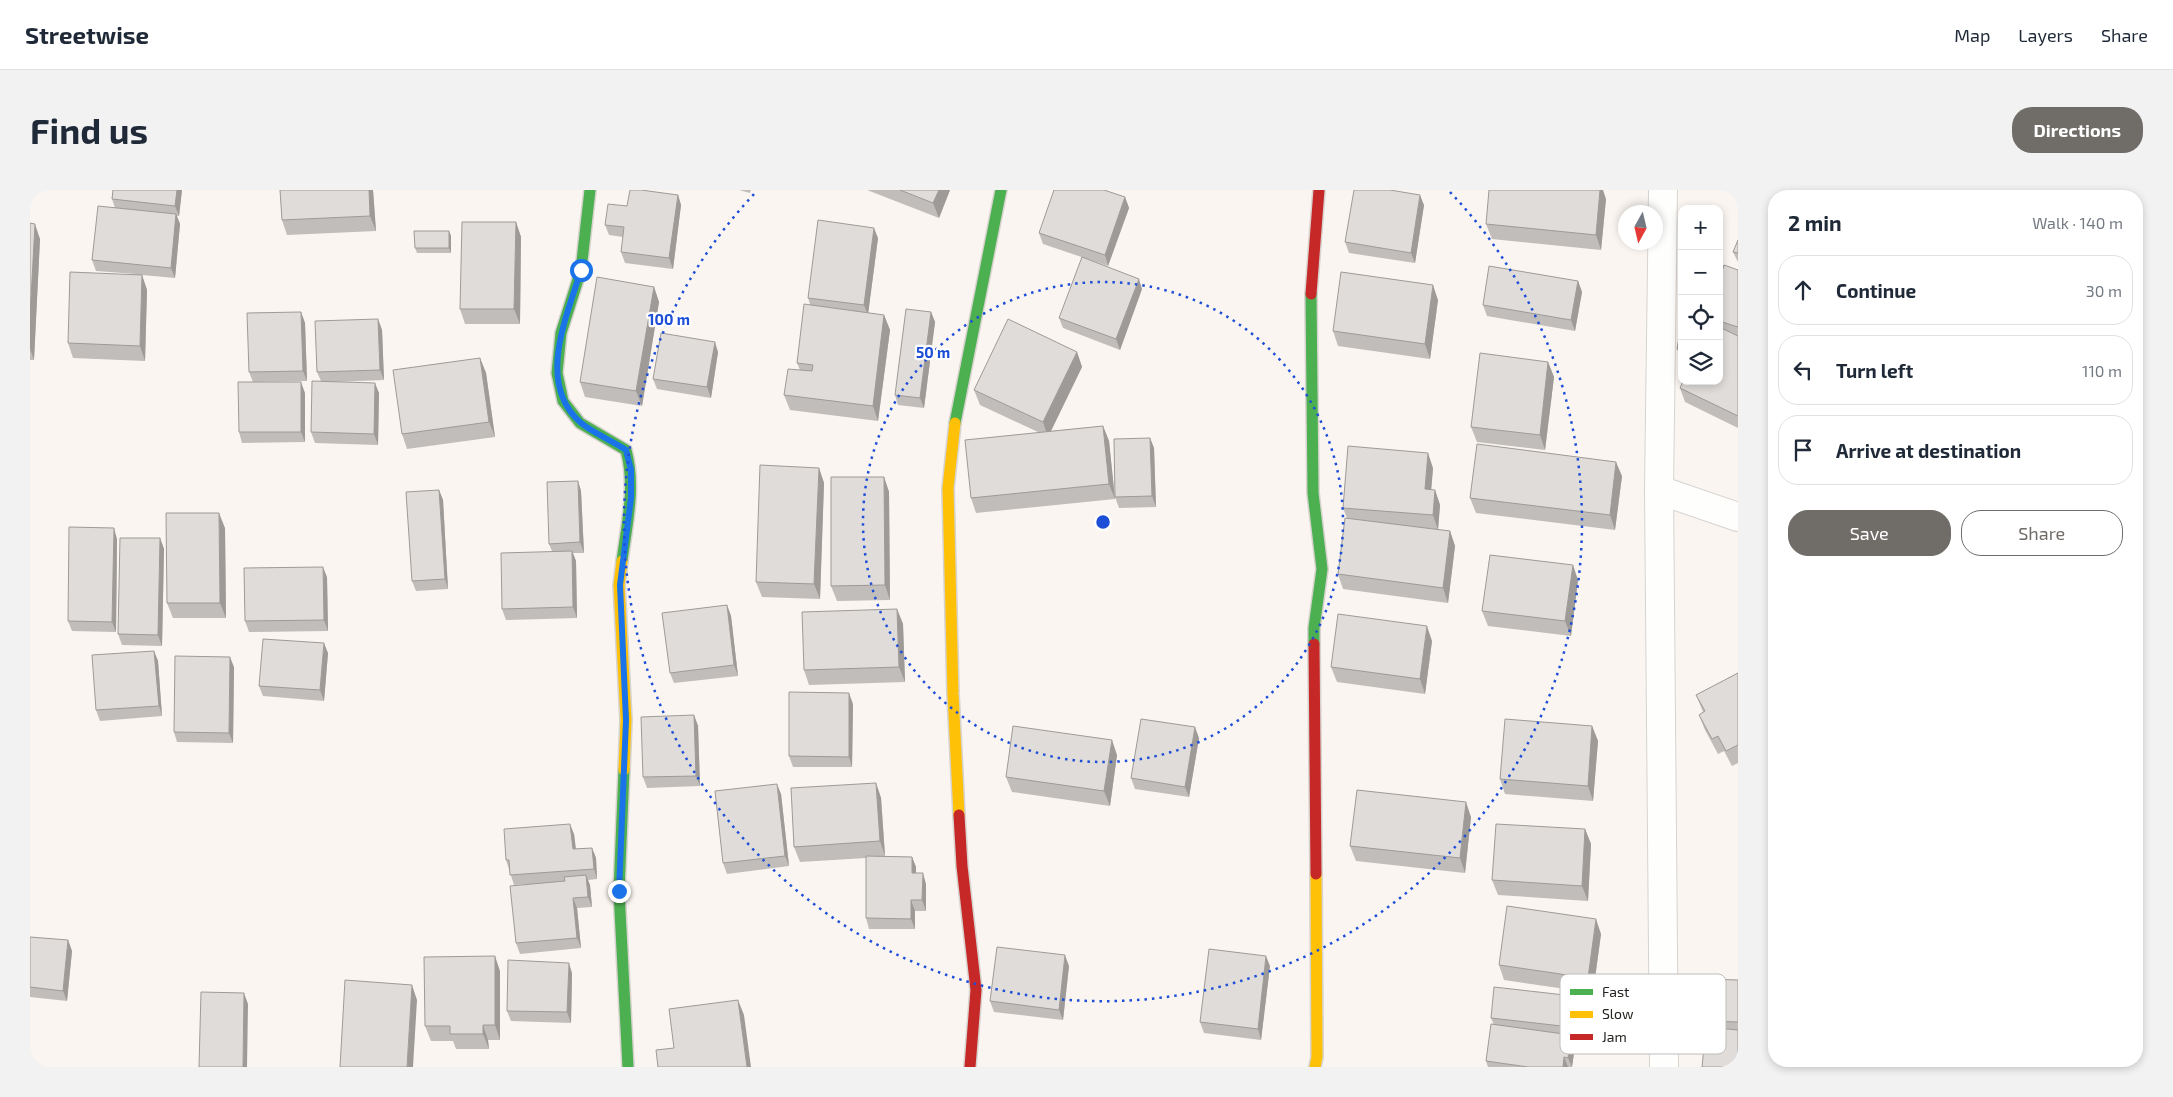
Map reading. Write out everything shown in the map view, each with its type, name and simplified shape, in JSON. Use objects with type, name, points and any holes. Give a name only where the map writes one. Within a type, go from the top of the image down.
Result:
[{"type":"street","points":[[590,190],[581,270],[561,333],[557,373],[562,401],[580,423],[626,450],[631,470],[631,498],[620,585],[626,720],[619,891],[628,1067]]},
{"type":"street","points":[[970,1067],[976,990],[973,950],[962,866],[953,703],[948,488],[954,430],[1001,190]]},
{"type":"street","points":[[1315,1067],[1317,1047],[1314,628],[1322,569],[1313,493],[1310,306],[1319,190]]},
{"type":"street","points":[[1663,190],[1659,490],[1663,974]]},
{"type":"street","points":[[1659,490],[1738,517]]},
{"type":"street","points":[[1664,1054],[1664,1067]]},
{"type":"building","points":[[113,190],[177,190],[175,206],[112,199]]},
{"type":"building","points":[[280,190],[369,190],[370,216],[282,220]]},
{"type":"building","points":[[630,190],[678,195],[669,258],[621,252],[624,227],[605,225],[608,204],[627,206]]},
{"type":"building","points":[[900,190],[939,190],[933,203]]},
{"type":"building","points":[[1054,190],[1104,190],[1125,197],[1105,255],[1039,233]]},
{"type":"building","points":[[1354,190],[1390,190],[1420,195],[1411,253],[1345,242]]},
{"type":"building","points":[[1489,190],[1600,190],[1596,235],[1486,224]]},
{"type":"building","points":[[98,206],[176,214],[171,268],[92,260]]},
{"type":"building","points":[[818,220],[874,228],[864,305],[808,298]]},
{"type":"building","points":[[462,222],[516,222],[514,309],[460,309]]},
{"type":"building","points":[[30,223],[35,224],[30,317]]},
{"type":"building","points":[[414,231],[449,231],[449,248],[415,248]]},
{"type":"building","points":[[1738,240],[1738,253],[1733,252]]},
{"type":"building","points":[[1082,257],[1139,279],[1116,339],[1059,318]]},
{"type":"building","points":[[1724,265],[1738,270],[1738,327],[1723,322]]},
{"type":"building","points":[[1489,266],[1578,281],[1571,320],[1483,305]]},
{"type":"building","points":[[70,272],[142,275],[140,346],[68,343]]},
{"type":"building","points":[[1341,272],[1433,285],[1425,344],[1333,331]]},
{"type":"building","points":[[597,277],[654,287],[636,391],[580,382]]},
{"type":"building","points":[[804,304],[884,315],[873,406],[784,395],[788,369],[812,371],[813,365],[797,363]]},
{"type":"building","points":[[906,309],[931,312],[920,398],[895,395]]},
{"type":"building","points":[[301,312],[303,371],[249,372],[247,313]]},
{"type":"building","points":[[378,319],[380,370],[317,372],[315,321]]},
{"type":"building","points":[[1008,319],[1077,352],[1043,422],[974,390]]},
{"type":"building","points":[[1723,329],[1738,336],[1738,416],[1680,388],[1681,385],[1723,385]]},
{"type":"building","points":[[661,333],[715,342],[707,387],[653,379]]},
{"type":"building","points":[[1480,353],[1548,362],[1540,435],[1471,427]]},
{"type":"building","points":[[480,358],[489,422],[402,434],[393,370]]},
{"type":"building","points":[[312,381],[375,383],[374,434],[311,432]]},
{"type":"building","points":[[238,382],[301,382],[301,432],[239,432]]},
{"type":"building","points":[[1103,426],[1109,484],[971,498],[965,440]]},
{"type":"building","points":[[1150,438],[1152,496],[1115,497],[1114,439]]},
{"type":"building","points":[[1477,444],[1616,462],[1610,515],[1470,498]]},
{"type":"building","points":[[1348,446],[1428,453],[1425,489],[1435,490],[1433,515],[1343,508]]},
{"type":"building","points":[[760,465],[819,468],[814,584],[756,582]]},
{"type":"building","points":[[831,477],[884,477],[885,585],[831,586]]},
{"type":"building","points":[[578,481],[580,542],[549,544],[547,482]]},
{"type":"building","points":[[439,490],[445,579],[412,581],[406,492]]},
{"type":"building","points":[[166,513],[219,513],[220,603],[167,603]]},
{"type":"building","points":[[1345,518],[1450,531],[1443,588],[1338,574]]},
{"type":"building","points":[[69,527],[114,528],[112,622],[68,621]]},
{"type":"building","points":[[120,538],[160,538],[158,635],[118,634]]},
{"type":"building","points":[[572,551],[573,607],[502,609],[501,553]]},
{"type":"building","points":[[1490,555],[1573,565],[1565,621],[1482,611]]},
{"type":"building","points":[[323,567],[324,620],[245,621],[244,568]]},
{"type":"building","points":[[727,605],[734,665],[670,673],[662,613]]},
{"type":"building","points":[[897,609],[899,667],[804,670],[802,612]]},
{"type":"building","points":[[1338,614],[1427,626],[1420,679],[1331,667]]},
{"type":"building","points":[[263,639],[324,643],[320,690],[259,686]]},
{"type":"building","points":[[154,651],[159,706],[96,710],[92,655]]},
{"type":"building","points":[[175,656],[230,657],[229,733],[174,732]]},
{"type":"building","points":[[1738,673],[1738,745],[1726,751],[1718,736],[1712,739],[1699,715],[1705,711],[1696,695]]},
{"type":"building","points":[[789,692],[849,693],[849,757],[789,756]]},
{"type":"building","points":[[694,715],[696,776],[643,777],[641,717]]},
{"type":"building","points":[[1141,719],[1195,727],[1185,787],[1131,778]]},
{"type":"building","points":[[1505,719],[1592,726],[1588,786],[1500,779]]},
{"type":"building","points":[[1013,726],[1112,740],[1104,791],[1006,777]]},
{"type":"building","points":[[876,783],[880,841],[794,847],[791,788]]},
{"type":"building","points":[[777,784],[785,856],[723,863],[715,791]]},
{"type":"building","points":[[1357,790],[1466,802],[1460,858],[1350,846]]},
{"type":"building","points":[[570,824],[573,849],[592,848],[594,869],[510,875],[509,860],[506,860],[504,829]]},
{"type":"building","points":[[1496,824],[1585,829],[1582,886],[1492,880]]},
{"type":"building","points":[[866,856],[912,857],[912,873],[923,873],[922,900],[911,900],[911,919],[866,918]]},
{"type":"building","points":[[586,875],[588,897],[573,898],[577,938],[516,943],[510,886],[565,881],[564,877]]},
{"type":"building","points":[[1507,906],[1596,919],[1589,974],[1561,974],[1499,965]]},
{"type":"building","points":[[30,937],[68,940],[63,991],[30,987]]},
{"type":"building","points":[[997,947],[1065,955],[1059,1010],[990,1001]]},
{"type":"building","points":[[1209,949],[1266,956],[1258,1029],[1200,1022]]},
{"type":"building","points":[[495,956],[495,1025],[483,1025],[483,1034],[450,1034],[450,1026],[425,1026],[424,957]]},
{"type":"building","points":[[508,960],[569,963],[567,1012],[507,1011]]},
{"type":"building","points":[[345,980],[412,985],[407,1067],[340,1067]]},
{"type":"building","points":[[1726,980],[1738,980],[1738,1022],[1726,1022]]},
{"type":"building","points":[[1494,987],[1560,994],[1560,1026],[1491,1018]]},
{"type":"building","points":[[201,992],[244,993],[243,1067],[199,1067]]},
{"type":"building","points":[[738,1000],[747,1067],[658,1067],[656,1050],[674,1048],[669,1009]]},
{"type":"building","points":[[1491,1024],[1560,1033],[1560,1054],[1569,1054],[1568,1058],[1564,1057],[1563,1067],[1528,1067],[1486,1061]]},
{"type":"building","points":[[1726,1029],[1738,1030],[1738,1067],[1702,1067],[1703,1054],[1726,1054]]},
{"type":"traffic: fast","points":[[590,190],[581,270],[561,333],[557,373],[563,401],[580,423],[626,450],[629,464],[630,491],[622,561]]},
{"type":"traffic: fast","points":[[955,423],[1001,190]]},
{"type":"traffic: fast","points":[[1311,294],[1313,493],[1322,569],[1314,628],[1314,644]]},
{"type":"traffic: fast","points":[[624,770],[619,891],[628,1067]]},
{"type":"traffic: slow","points":[[955,423],[948,488],[953,694],[959,815]]},
{"type":"traffic: slow","points":[[622,561],[619,585],[626,720],[624,770]]},
{"type":"traffic: slow","points":[[1315,1067],[1317,1057],[1316,874]]},
{"type":"traffic: jam","points":[[1311,294],[1319,190]]},
{"type":"traffic: jam","points":[[1314,644],[1316,874]]},
{"type":"traffic: jam","points":[[959,815],[962,866],[976,990],[970,1067]]},
{"type":"route","points":[[581,270],[561,333],[557,373],[562,401],[580,423],[602,434],[626,450],[631,470],[631,498],[620,585],[626,720],[619,891]]}]
